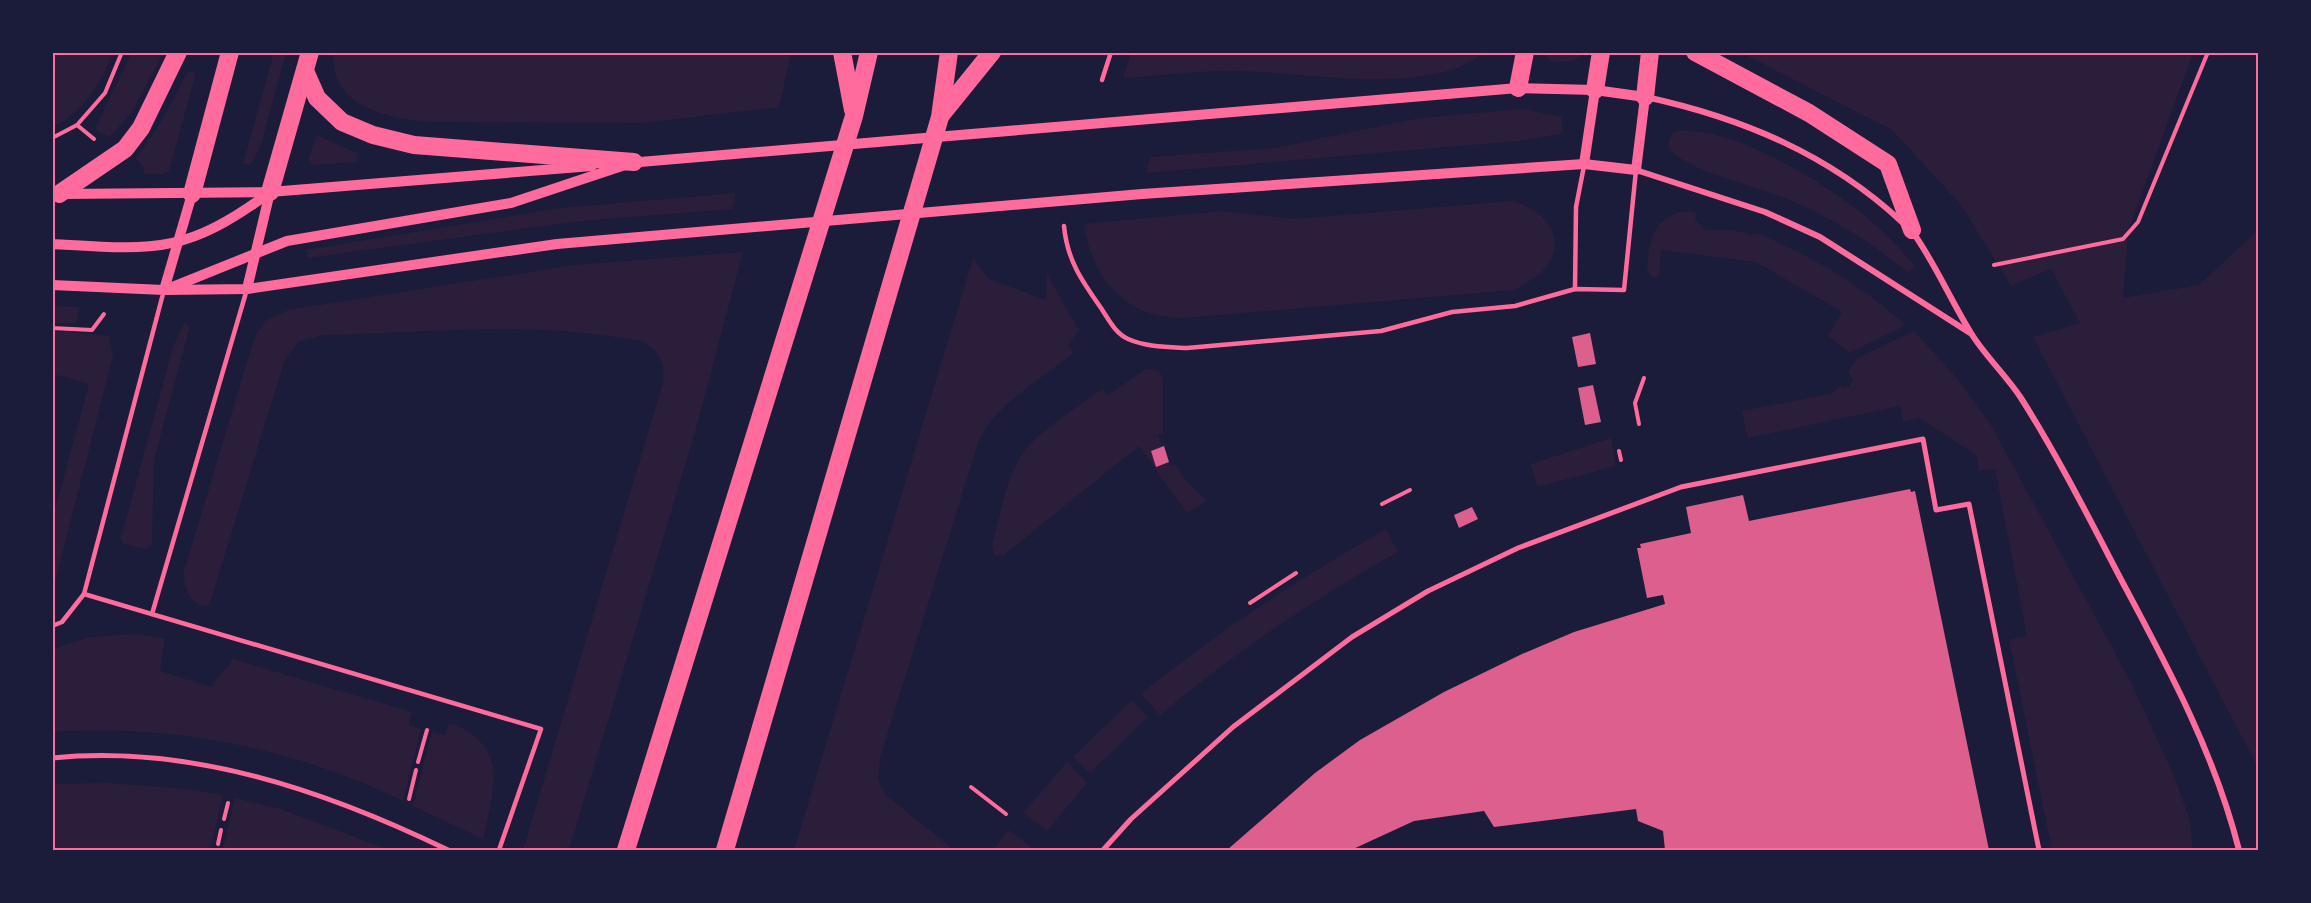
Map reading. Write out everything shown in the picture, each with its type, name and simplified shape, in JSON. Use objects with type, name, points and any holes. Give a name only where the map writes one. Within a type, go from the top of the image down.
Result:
[{"type":"highway","points":[[56,194],[125,149],[141,128],[178,52]]},
{"type":"highway","points":[[192,194],[230,52]]},
{"type":"highway","points":[[270,192],[310,52]]},
{"type":"highway","points":[[842,52],[854,116]]},
{"type":"highway","points":[[626,850],[854,116],[869,52]]},
{"type":"highway","points":[[725,850],[940,117],[949,52]]},
{"type":"highway","points":[[940,117],[992,52]]},
{"type":"highway","points":[[1518,88],[1525,52]]},
{"type":"highway","points":[[1595,90],[1601,52]]},
{"type":"highway","points":[[1645,97],[1650,52]]},
{"type":"highway","points":[[1695,52],[1809,113],[1888,164],[1912,230]]},
{"type":"highway","points":[[305,72],[317,98],[342,122],[373,135],[414,145],[634,162]]},
{"type":"street","points":[[56,194],[270,192],[1518,88],[1595,90],[1645,97],[1731,119],[1804,151],[1872,194],[1912,230],[1933,260],[1972,334],[2020,397],[2060,464],[2185,700],[2208,751],[2229,809],[2239,850]]},
{"type":"street","points":[[1584,164],[1595,90]]},
{"type":"street","points":[[1636,170],[1645,97]]},
{"type":"street","points":[[164,290],[286,241],[511,203],[634,162]]},
{"type":"street","points":[[52,285],[164,290],[247,289],[557,244],[1142,194],[1584,164],[1636,170],[1755,209],[1820,237],[1972,334]]},
{"type":"street","points":[[52,244],[135,249],[177,244],[218,227],[270,192]]},
{"type":"street","points":[[247,289],[270,192]]},
{"type":"street","points":[[164,290],[192,194]]},
{"type":"street","points":[[1103,850],[1131,819],[1233,727],[1352,637],[1428,591],[1518,548],[1681,487],[1923,439],[1936,510],[1969,504],[2039,850]]},
{"type":"street","points":[[52,758],[104,756],[236,770],[315,793],[369,814],[448,850]]},
{"type":"lane","points":[[1102,80],[1111,52]]},
{"type":"lane","points":[[1575,289],[1576,207],[1584,164]]},
{"type":"lane","points":[[1064,226],[1066,246],[1080,281],[1116,331],[1129,339],[1157,346],[1187,348],[1382,330],[1452,312],[1515,306],[1575,289],[1624,290],[1636,170]]},
{"type":"lane","points":[[152,614],[247,289]]},
{"type":"lane","points":[[52,626],[63,622],[84,594],[164,290]]},
{"type":"lane","points":[[84,594],[541,729],[499,850]]},
{"type":"path","points":[[52,138],[77,125],[105,93],[122,52]]},
{"type":"path","points":[[1994,265],[2123,239],[2138,222],[2208,52]]},
{"type":"path","points":[[77,125],[102,144]]},
{"type":"path","points":[[52,328],[92,330],[104,314]]},
{"type":"path","points":[[1639,424],[1635,403],[1644,378]]},
{"type":"path","points":[[1619,451],[1621,460]]},
{"type":"path","points":[[1382,504],[1410,490]]},
{"type":"path","points":[[1250,603],[1296,573]]},
{"type":"path","points":[[418,762],[427,730]]},
{"type":"path","points":[[409,799],[416,770]]},
{"type":"path","points":[[971,787],[1006,814]]},
{"type":"path","points":[[224,819],[228,803]]},
{"type":"path","points":[[218,844],[221,830]]},
{"type":"shaded area","points":[[53,52],[113,53],[90,96],[74,113],[53,127]]},
{"type":"shaded area","points":[[274,52],[286,53],[261,145],[250,165],[243,164]]},
{"type":"shaded area","points":[[791,52],[779,107],[642,123],[429,122],[396,117],[380,113],[351,98],[341,86],[335,71],[334,53]]},
{"type":"shaded area","points":[[1131,52],[1484,53],[1459,67],[1430,75],[1396,79],[1228,71],[1123,78]]},
{"type":"shaded area","points":[[1547,52],[1584,53],[1573,61],[1551,62],[1547,57]]},
{"type":"shaded area","points":[[132,53],[163,53],[132,112],[110,137],[97,131],[96,126]]},
{"type":"shaded area","points":[[1742,53],[2193,53],[2128,231],[2123,298],[2199,285],[2258,230],[2258,768],[2033,337],[2080,323],[2051,269],[2011,286],[1961,205],[1892,130]]},
{"type":"shaded area","points":[[188,71],[196,73],[169,171],[164,174],[144,174],[144,168],[136,158],[160,124]]},
{"type":"shaded area","points":[[1522,109],[1562,117],[1562,133],[1529,140],[1146,173],[1150,157],[1274,148],[1420,118]]},
{"type":"shaded area","points":[[1682,131],[1729,139],[1781,161],[1807,176],[1870,220],[1915,266],[1909,273],[1866,241],[1819,214],[1787,199],[1710,173],[1682,160],[1670,150],[1668,145],[1674,132]]},
{"type":"shaded area","points":[[317,135],[357,153],[357,162],[313,165],[308,160]]},
{"type":"shaded area","points":[[736,193],[732,209],[581,221],[307,258],[306,250],[560,208]]},
{"type":"shaded area","points":[[1512,201],[1522,204],[1539,215],[1552,230],[1554,239],[1554,249],[1548,265],[1535,278],[1514,290],[1183,318],[1144,311],[1128,303],[1115,291],[1103,277],[1094,261],[1084,224],[1223,211],[1294,219]]},
{"type":"shaded area","points":[[1687,211],[1696,213],[1695,220],[1706,230],[1734,230],[1751,235],[1757,233],[1797,252],[1836,273],[1872,297],[1906,325],[1850,353],[1828,336],[1842,312],[1756,262],[1661,250],[1659,276],[1653,278],[1647,270],[1649,249],[1655,231],[1667,218]]},
{"type":"shaded area","points":[[743,252],[694,436],[569,850],[523,850],[663,383],[662,363],[658,354],[650,346],[634,340],[580,333],[507,329],[323,335],[300,341],[285,359],[210,603],[207,606],[196,603],[188,594],[184,571],[255,336],[265,321],[288,310],[574,265]]},
{"type":"shaded area","points":[[973,258],[989,279],[1046,300],[1047,274],[1079,330],[1068,346],[1074,352],[1009,402],[987,426],[979,440],[880,758],[878,780],[886,795],[954,850],[794,850]]},
{"type":"shaded area","points":[[52,306],[79,307],[76,323],[53,323]]},
{"type":"shaded area","points":[[184,323],[190,326],[154,460],[152,545],[146,549],[123,544],[121,538],[173,347]]},
{"type":"shaded area","points":[[53,331],[109,336],[113,356],[56,578],[53,582],[53,517],[89,384],[53,374]]},
{"type":"shaded area","points":[[1914,331],[1955,376],[1991,425],[2131,682],[2175,778],[2190,820],[2193,850],[2052,850],[2009,640],[2027,636],[1995,469],[1979,471],[1976,455],[1919,418],[1903,422],[1900,406],[1748,438],[1742,411],[1833,393],[1840,385],[1844,388],[1845,385],[1849,387],[1853,381],[1848,371],[1857,358]]},
{"type":"shaded area","points":[[1146,369],[1159,371],[1163,378],[1163,433],[1158,435],[1162,447],[1151,451],[1156,466],[1169,462],[1170,466],[1175,464],[1188,483],[1207,501],[1187,513],[1139,446],[1004,555],[994,555],[992,544],[1007,488],[1015,466],[1028,447],[1047,429],[1102,389],[1108,395]]},
{"type":"shaded area","points":[[1611,438],[1616,466],[1537,487],[1531,464]]},
{"type":"shaded area","points":[[1386,529],[1398,552],[1275,628],[1160,715],[1141,694],[1260,606]]},
{"type":"shaded area","points":[[137,634],[165,639],[160,671],[212,687],[233,659],[412,712],[409,725],[421,729],[403,801],[361,782],[319,767],[232,744],[188,736],[143,732],[98,730],[53,732],[53,649],[90,637]]},
{"type":"shaded area","points":[[1132,700],[1148,717],[1090,773],[1073,757]]},
{"type":"shaded area","points":[[449,723],[468,732],[482,743],[489,756],[493,770],[493,786],[483,839],[413,806],[432,732],[445,735]]},
{"type":"shaded area","points":[[1067,762],[1087,783],[1047,831],[1023,813]]},
{"type":"shaded area","points":[[107,783],[187,789],[223,795],[210,850],[53,850],[53,784]]},
{"type":"shaded area","points":[[235,798],[281,809],[389,850],[223,850]]},
{"type":"shaded area","points":[[1009,830],[1032,848],[1031,850],[993,850]]},
{"type":"building","points":[[1590,333],[1596,364],[1578,367],[1572,337]]},
{"type":"building","points":[[1593,385],[1601,422],[1585,425],[1578,388]]},
{"type":"building","points":[[1164,446],[1169,462],[1156,467],[1151,451]]},
{"type":"building","points":[[1910,489],[1911,492],[1915,491],[1989,850],[1665,850],[1663,831],[1638,821],[1636,809],[1494,827],[1484,811],[1414,821],[1351,850],[1227,850],[1315,773],[1360,740],[1444,692],[1522,654],[1574,632],[1665,604],[1663,595],[1647,598],[1637,548],[1641,548],[1640,544],[1691,533],[1686,507],[1743,495],[1749,521]]},
{"type":"building","points":[[1472,507],[1478,519],[1459,528],[1454,515]]}]
